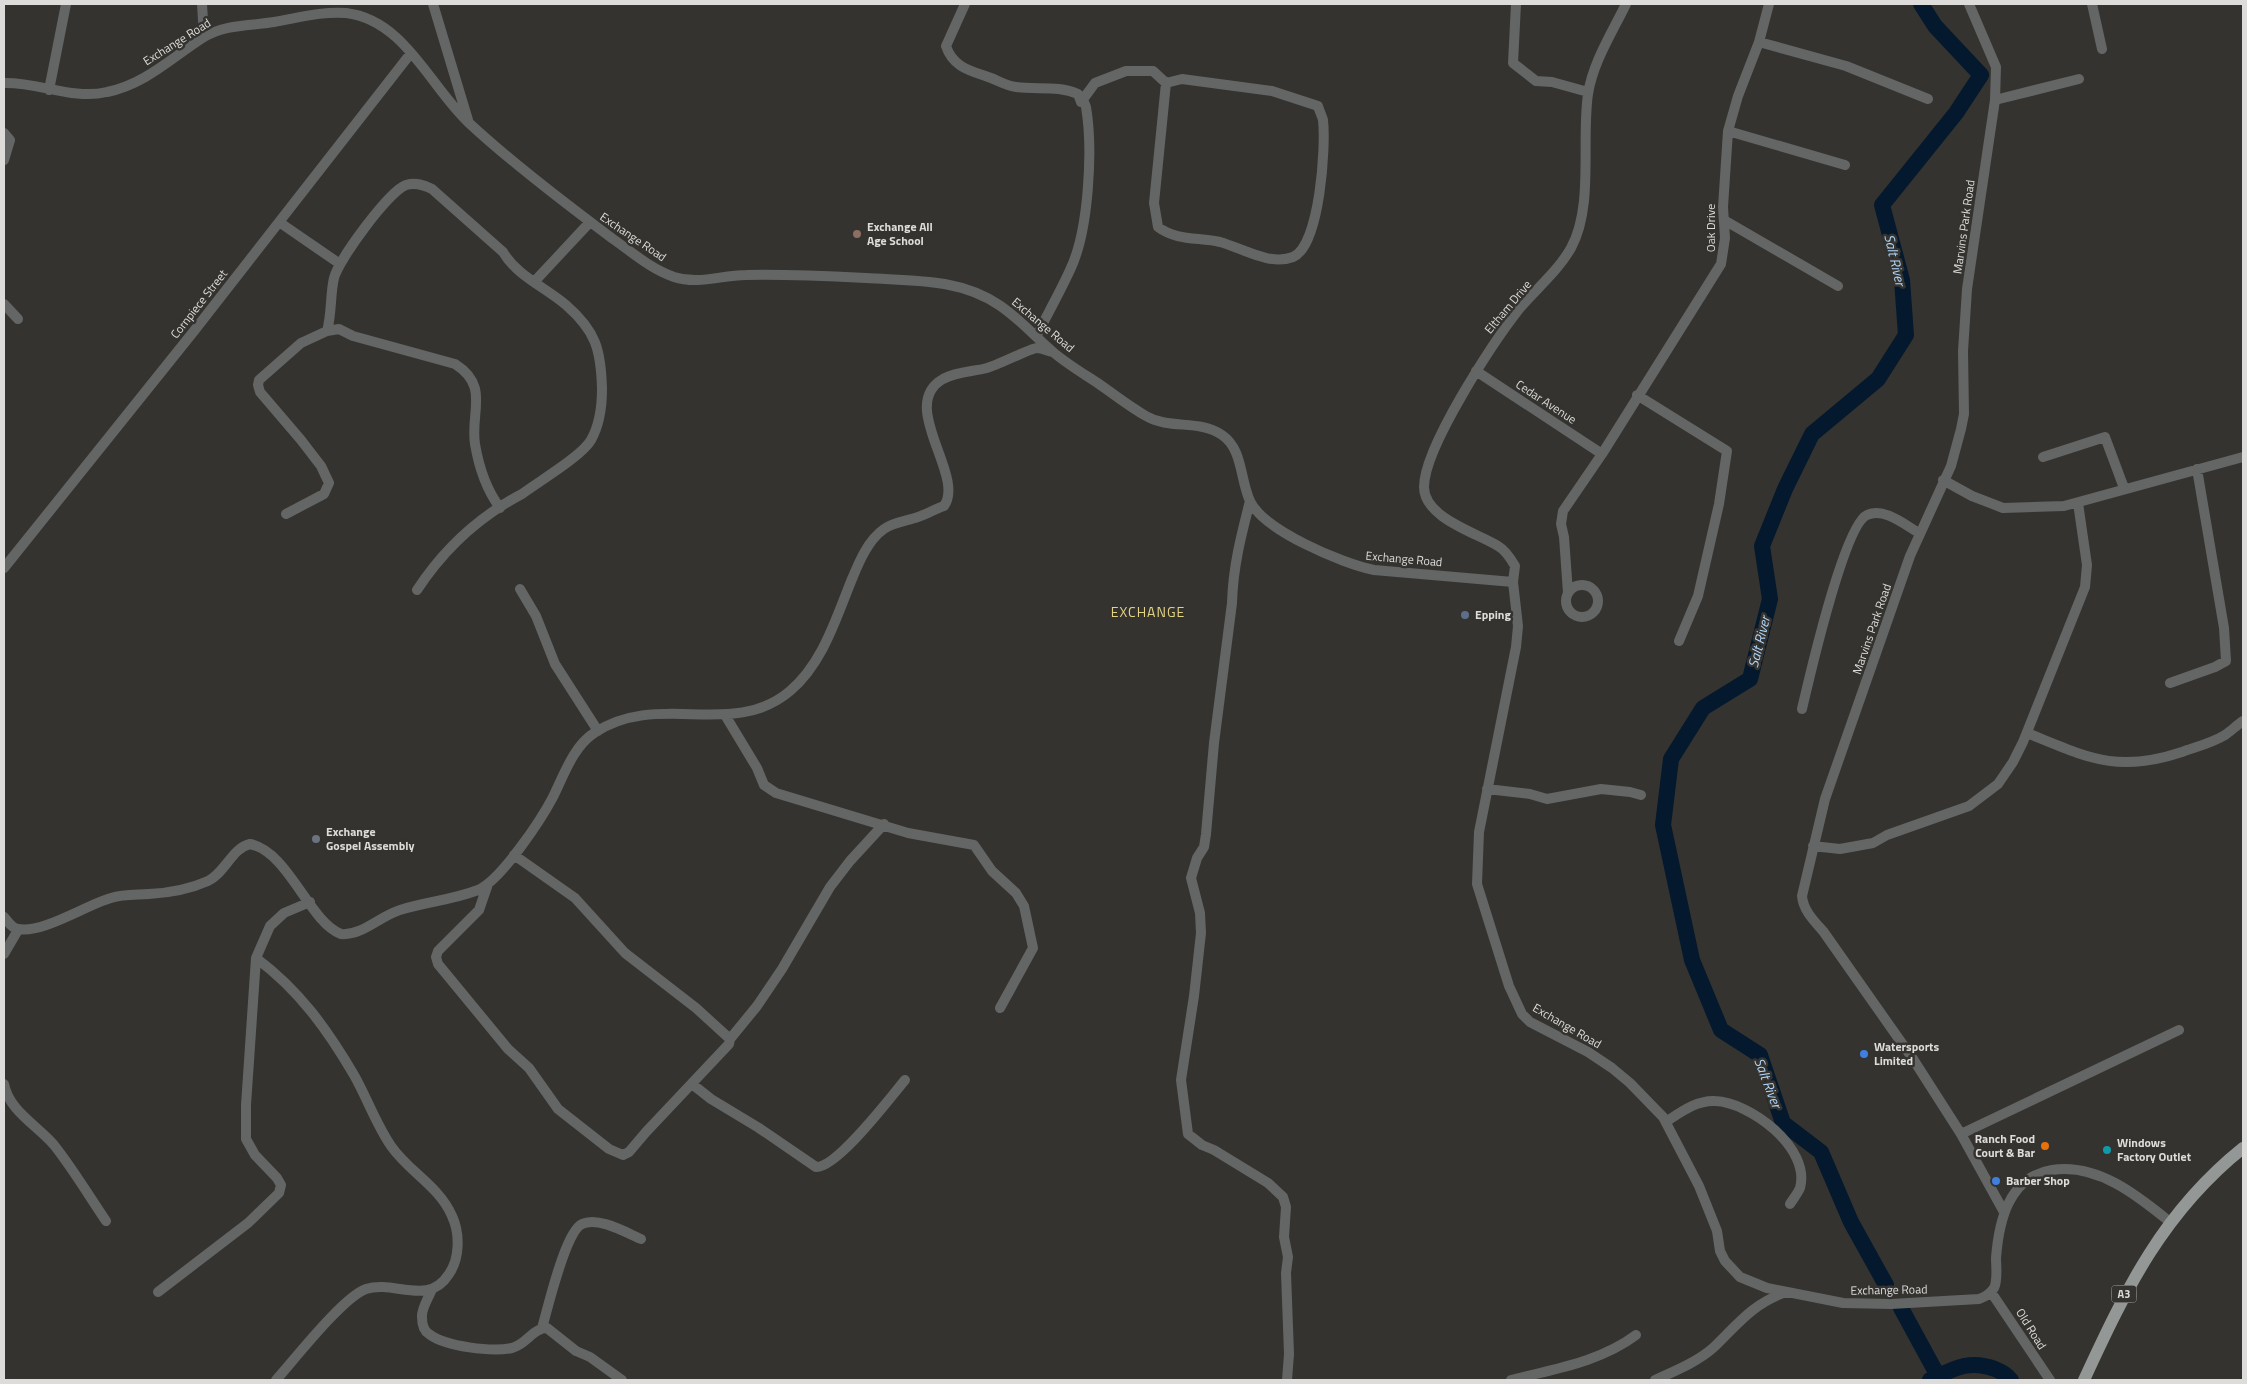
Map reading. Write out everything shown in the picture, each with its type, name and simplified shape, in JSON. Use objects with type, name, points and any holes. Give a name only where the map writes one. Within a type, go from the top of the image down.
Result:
[{"type":"main road","name":"A3","points":[[2086,1376],[2127,1288],[2170,1222],[2205,1182],[2243,1148]]},
{"type":"street","points":[[49,90],[66,4]]},
{"type":"street","points":[[202,4],[204,37]]},
{"type":"street","points":[[433,4],[469,123]]},
{"type":"street","points":[[965,4],[946,46],[950,56],[957,64],[967,71],[1017,87],[1067,89],[1078,94],[1081,102],[1084,102],[1087,113],[1088,188],[1080,238],[1070,270],[1038,335]]},
{"type":"street","points":[[1516,4],[1513,63],[1536,81],[1552,82],[1588,92]]},
{"type":"street","name":"Eltham Drive","points":[[1513,582],[1515,566],[1500,546],[1461,528],[1441,514],[1429,503],[1424,488],[1429,464],[1476,371],[1522,307],[1556,270],[1576,238],[1582,206],[1585,120],[1588,92],[1594,71],[1626,4]]},
{"type":"street","name":"Oak Drive","points":[[1568,593],[1564,537],[1561,524],[1563,511],[1602,454],[1637,395],[1719,269],[1724,254],[1723,207],[1728,131],[1738,96],[1759,42],[1769,4]]},
{"type":"street","name":"Marvins Park Road","points":[[1969,4],[1996,67],[1995,100],[1967,290],[1963,351],[1964,414],[1951,466],[1919,533],[1825,799],[1802,896],[1808,912],[1913,1059],[1961,1134],[2004,1212]]},
{"type":"street","points":[[2092,4],[2102,49]]},
{"type":"street","name":"Exchange Road","points":[[4,83],[94,94],[126,87],[149,75],[204,37],[233,26],[266,24],[327,13],[343,13],[373,20],[391,33],[411,53],[440,93],[469,123],[590,222],[653,268],[686,280],[711,280],[740,275],[815,275],[931,281],[977,292],[999,305],[1038,335],[1053,352],[1147,418],[1168,425],[1186,423],[1218,432],[1228,439],[1234,449],[1250,501],[1262,516],[1300,541],[1356,567],[1513,582],[1518,626],[1516,647],[1479,832],[1477,884],[1516,1005],[1530,1022],[1588,1052],[1630,1083],[1667,1121],[1699,1186],[1717,1231],[1720,1251],[1728,1266],[1740,1277],[1767,1288],[1843,1303],[1866,1305],[1979,1299],[1991,1292]]},
{"type":"street","points":[[1759,42],[1846,66],[1928,99]]},
{"type":"street","name":"Cornpiece Street","points":[[4,568],[411,53]]},
{"type":"street","points":[[1081,102],[1096,83],[1126,70],[1153,71],[1166,83]]},
{"type":"street","points":[[1182,79],[1272,91],[1318,106],[1323,121],[1322,170],[1312,227],[1305,247],[1300,253],[1285,259],[1266,257],[1221,242],[1168,235],[1158,227],[1154,203],[1166,83],[1182,79]]},
{"type":"street","points":[[1995,100],[2080,79]]},
{"type":"street","points":[[1728,131],[1845,165]]},
{"type":"street","points":[[4,133],[10,140],[4,160]]},
{"type":"street","points":[[327,331],[332,314],[335,276],[340,264],[389,197],[406,185],[423,184],[494,244],[517,270],[565,304],[583,321],[600,355],[602,410],[590,442],[542,480],[481,519],[457,539],[433,565],[417,590]]},
{"type":"street","points":[[1724,220],[1838,286]]},
{"type":"street","points":[[279,222],[340,264]]},
{"type":"street","points":[[534,282],[590,222]]},
{"type":"street","points":[[4,304],[18,319]]},
{"type":"street","points":[[286,514],[324,494],[329,483],[321,466],[260,392],[259,380],[301,343],[327,331],[339,329],[354,336],[455,364],[466,370],[478,395],[475,442],[480,470],[490,494],[500,508]]},
{"type":"street","points":[[884,824],[850,861],[830,887],[782,969],[757,1006],[730,1039],[729,1044],[629,1152],[623,1155],[609,1149],[558,1109],[529,1068],[508,1049],[438,964],[436,957],[442,945],[479,910],[488,884],[514,855],[552,799],[569,763],[587,740],[598,731],[622,720],[650,714],[667,712],[725,716],[763,708],[776,702],[796,686],[827,642],[857,566],[874,540],[884,529],[944,506],[947,502],[946,481],[931,429],[926,403],[927,396],[934,386],[959,372],[986,368],[1037,348],[1053,352]]},
{"type":"street","name":"Cedar Avenue","points":[[1476,371],[1602,454]]},
{"type":"street","points":[[1637,395],[1728,452],[1719,504],[1698,596],[1679,641]]},
{"type":"street","points":[[2043,456],[2104,437],[2124,488]]},
{"type":"street","points":[[1943,480],[1972,496],[2003,508],[2064,506],[2124,488],[2243,457]]},
{"type":"street","points":[[2170,683],[2215,667],[2226,660],[2224,628],[2197,469]]},
{"type":"street","points":[[1250,501],[1236,554],[1232,580],[1232,603],[1214,743],[1204,848],[1197,858],[1191,878],[1200,913],[1201,933],[1194,996],[1181,1080],[1188,1134],[1202,1145],[1268,1183],[1286,1202],[1284,1236],[1288,1257],[1286,1273],[1289,1354],[1287,1380]]},
{"type":"street","points":[[1813,846],[1840,849],[1872,843],[1887,835],[1969,806],[1998,784],[2013,762],[2027,733],[2085,587],[2087,565],[2078,503]]},
{"type":"street","points":[[1802,709],[1826,617],[1850,537],[1859,520],[1873,513],[1884,514],[1919,533]]},
{"type":"street","points":[[1567,576],[1579,586],[1588,587],[1595,593],[1598,602],[1592,614],[1583,617],[1571,614],[1566,602],[1568,593],[1579,586]]},
{"type":"street","points":[[520,589],[536,616],[555,664],[598,731]]},
{"type":"street","points":[[725,716],[757,768],[764,785],[776,794],[798,802],[931,838],[955,840],[974,845],[992,871],[1016,893],[1024,906],[1033,948],[1000,1008]]},
{"type":"street","points":[[2027,733],[2080,754],[2106,761],[2128,764],[2167,757],[2202,745],[2225,734],[2243,721]]},
{"type":"street","points":[[1487,789],[1530,794],[1548,799],[1601,789],[1630,792],[1641,796]]},
{"type":"street","points":[[4,917],[11,926],[18,930],[47,925],[93,905],[126,894],[169,892],[207,881],[220,872],[242,847],[248,844],[255,845],[278,862],[334,932],[347,935],[394,912],[445,900],[488,884]]},
{"type":"street","points":[[514,855],[575,898],[625,953],[696,1008],[730,1039]]},
{"type":"street","points":[[158,1292],[248,1223],[279,1193],[281,1186],[277,1178],[255,1155],[246,1139],[246,1105],[256,958],[270,926],[284,913],[310,902]]},
{"type":"street","points":[[4,954],[18,930]]},
{"type":"street","points":[[256,958],[282,978],[307,1004],[354,1076],[390,1145],[400,1157],[439,1192],[454,1218],[458,1234],[457,1256],[450,1274],[432,1289],[421,1315],[424,1328],[436,1338],[454,1345],[511,1348],[527,1340],[542,1328],[566,1247],[573,1232],[582,1224],[590,1222],[609,1225],[641,1239]]},
{"type":"street","points":[[1961,1134],[2179,1030]]},
{"type":"street","points":[[692,1084],[711,1099],[816,1167],[822,1167],[833,1161],[905,1080]]},
{"type":"street","points":[[4,1084],[5,1093],[17,1110],[54,1146],[106,1221]]},
{"type":"street","points":[[1667,1121],[1698,1103],[1715,1101],[1734,1104],[1761,1118],[1775,1129],[1796,1159],[1801,1174],[1800,1188],[1790,1204]]},
{"type":"street","points":[[1991,1292],[1995,1284],[1998,1236],[2004,1212],[2014,1193],[2030,1177],[2039,1172],[2074,1168],[2090,1172],[2112,1182],[2152,1207],[2170,1222]]},
{"type":"street","points":[[276,1380],[341,1308],[364,1290],[391,1288],[408,1292],[432,1289]]},
{"type":"street","points":[[1655,1380],[1696,1360],[1712,1348],[1757,1306],[1767,1299],[1787,1292]]},
{"type":"street","name":"Old Road","points":[[1991,1292],[2050,1380]]},
{"type":"street","points":[[542,1328],[548,1328],[576,1351],[590,1357],[622,1380]]},
{"type":"street","points":[[1511,1380],[1600,1356],[1618,1349],[1636,1335]]},
{"type":"waterway","name":"Salt River","points":[[1886,1285],[1851,1222],[1821,1152],[1783,1123],[1760,1055],[1721,1030],[1692,960],[1663,825],[1671,759],[1703,708],[1750,679],[1770,599],[1762,546],[1785,489],[1812,434],[1878,379],[1906,335],[1902,280],[1882,205],[1956,113],[1981,75],[1935,26],[1921,4]]},
{"type":"waterway","name":"Salt River","points":[[1901,1308],[1938,1376]]},
{"type":"waterway","points":[[1930,1380],[1946,1372],[1969,1365],[1986,1366],[2006,1375],[2011,1380]]},
{"type":"place","name":"Exchange All Age School","points":[[857,234]]},
{"type":"place","name":"Epping","points":[[1465,615]]},
{"type":"place","name":"Exchange Gospel Assembly","points":[[316,839]]},
{"type":"place","name":"Watersports Limited","points":[[1864,1054]]},
{"type":"place","name":"Ranch Food Court & Bar","points":[[2045,1146]]},
{"type":"place","name":"Windows Factory Outlet","points":[[2107,1150]]},
{"type":"place","name":"Barber Shop","points":[[1996,1181]]},
{"type":"district","name":"EXCHANGE","points":[[1148,612]]}]
